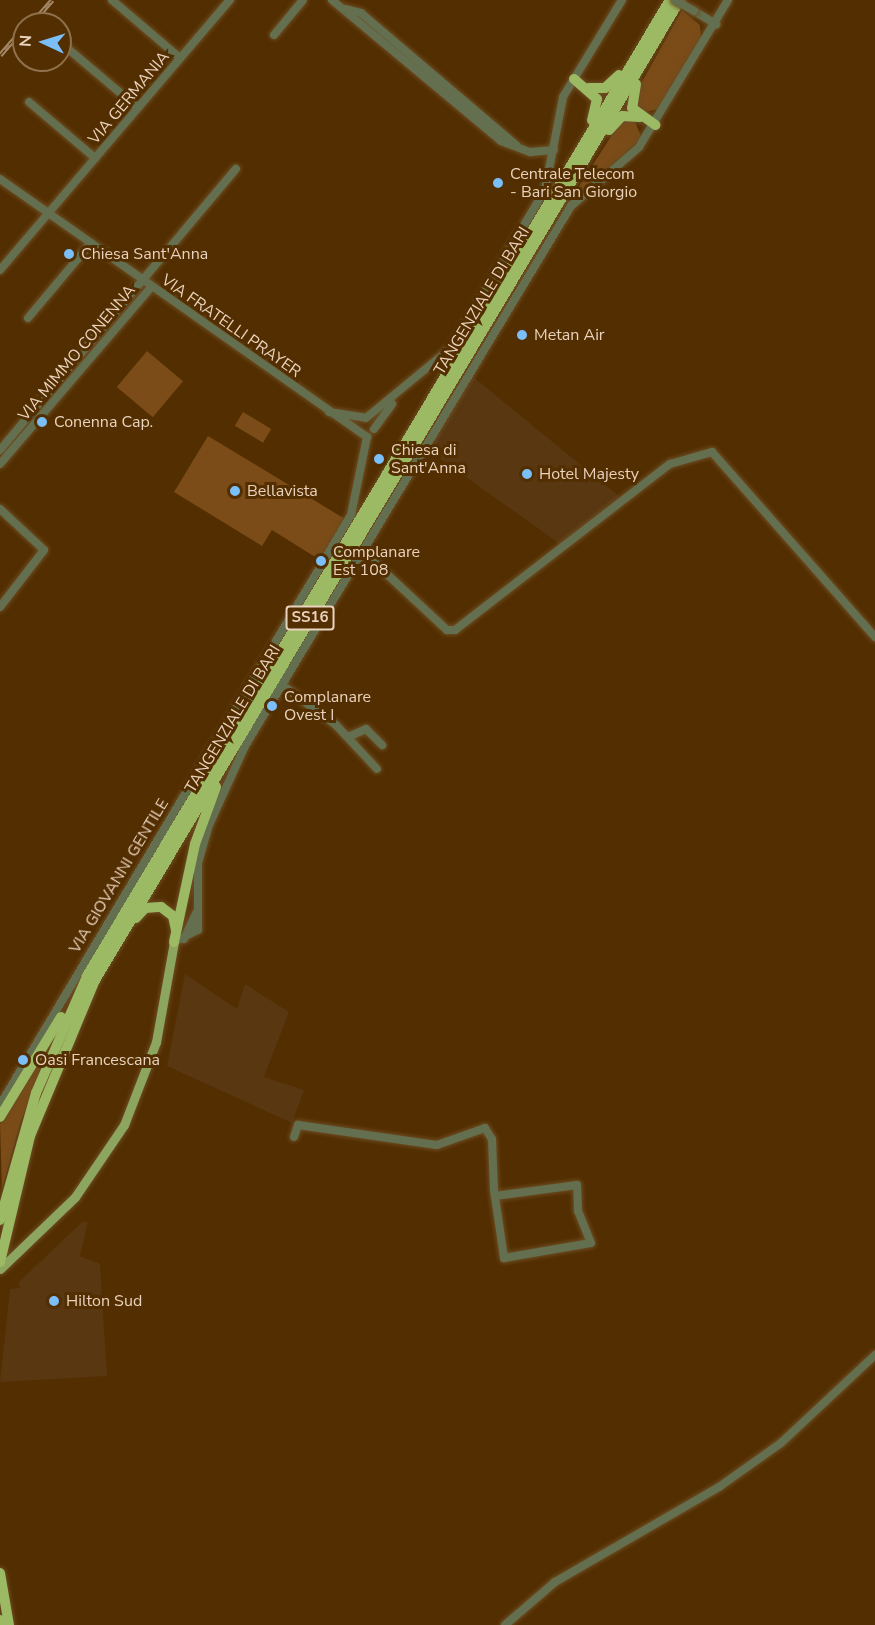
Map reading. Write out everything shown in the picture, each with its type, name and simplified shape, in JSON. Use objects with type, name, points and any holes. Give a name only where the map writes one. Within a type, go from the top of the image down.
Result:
[{"type":"highway","name":"TANGENZIALE DI BARI","points":[[666,15],[670,0]]},
{"type":"highway","name":"TANGENZIALE DI BARI","points":[[0,1220],[36,1093],[87,976],[666,15],[678,0]]},
{"type":"highway","points":[[589,88],[612,84],[666,15]]},
{"type":"highway","points":[[640,117],[631,95],[666,15]]},
{"type":"highway","points":[[574,79],[589,88],[597,99],[596,114],[567,161],[568,179],[586,169],[616,119],[640,117],[655,125]]},
{"type":"highway","name":"TANGENZIALE DI BARI","points":[[2,1265],[37,1116],[70,1031],[109,954],[229,755],[568,179]]},
{"type":"highway","name":"SS16","points":[[179,940],[195,844],[229,755]]},
{"type":"highway","points":[[109,954],[150,907],[173,916],[179,940]]},
{"type":"highway","points":[[0,1117],[87,976]]},
{"type":"highway","points":[[0,1573],[9,1625]]},
{"type":"highway","points":[[0,1620],[1,1625]]},
{"type":"main road","points":[[2,1265],[75,1197],[124,1125],[156,1042],[179,940]]},
{"type":"street","points":[[112,0],[180,58]]},
{"type":"street","name":"VIA GERMANIA","points":[[0,270],[230,0]]},
{"type":"street","points":[[274,35],[303,0]]},
{"type":"street","points":[[332,0],[501,141],[520,147],[554,150]]},
{"type":"street","points":[[358,433],[363,419],[398,396],[452,347],[545,190],[563,97],[622,0]]},
{"type":"street","points":[[678,0],[716,24]]},
{"type":"street","points":[[179,940],[198,930],[194,886],[209,825],[282,685],[571,206],[639,147],[655,125],[728,0]]},
{"type":"street","points":[[72,52],[138,108]]},
{"type":"street","points":[[29,102],[95,158]]},
{"type":"street","name":"VIA MIMMO CONENNA","points":[[0,450],[236,169]]},
{"type":"street","name":"VIA FRATELLI PRAYER","points":[[0,179],[358,433],[367,437]]},
{"type":"street","points":[[28,318],[91,243]]},
{"type":"street","name":"VIA MIMMO CONENNA","points":[[0,464],[151,287]]},
{"type":"street","points":[[61,378],[68,384]]},
{"type":"street","points":[[54,386],[61,392]]},
{"type":"street","points":[[367,437],[398,396]]},
{"type":"street","points":[[329,412],[363,419],[374,429]]},
{"type":"street","name":"VIA GIOVANNI GENTILE","points":[[0,1105],[2,1096],[351,515],[367,437]]},
{"type":"street","points":[[362,551],[447,630],[455,630],[670,464],[712,452],[875,637]]},
{"type":"street","points":[[0,510],[44,550],[0,607]]},
{"type":"street","points":[[282,685],[348,737],[377,769]]},
{"type":"street","points":[[348,737],[366,729],[382,745]]},
{"type":"street","points":[[294,1137],[298,1125],[437,1145],[485,1128],[492,1139],[495,1196],[504,1258],[591,1243],[578,1211],[577,1185],[495,1196]]},
{"type":"street","points":[[505,1625],[555,1582],[719,1487],[781,1443],[875,1355]]},
{"type":"shaded area","points":[[682,10],[700,25],[701,38],[658,109],[641,113],[633,98]]},
{"type":"shaded area","points":[[622,119],[634,120],[642,138],[576,196],[497,315]]},
{"type":"shaded area","points":[[147,351],[183,381],[153,417],[117,387]]},
{"type":"shaded area","name":"Hotel Majesty","points":[[471,375],[621,498],[560,544],[428,450]]},
{"type":"shaded area","points":[[243,412],[271,429],[263,443],[235,426]]},
{"type":"shaded area","name":"Bellavista","points":[[208,436],[345,519],[320,560],[272,530],[262,546],[174,492]]},
{"type":"shaded area","points":[[185,974],[237,1009],[245,984],[289,1012],[264,1077],[304,1090],[292,1123],[167,1066]]},
{"type":"shaded area","points":[[52,1037],[20,1124],[2,1189],[0,1124]]},
{"type":"shaded area","name":"Hilton Sud","points":[[82,1222],[88,1222],[80,1256],[100,1264],[107,1376],[0,1382],[10,1289],[20,1288],[19,1282]]},
{"type":"railway","points":[[42,12],[52,0]]},
{"type":"railway","points":[[0,55],[12,41]]},
{"type":"place","name":"Centrale Telecom - Bari San Giorgio","points":[[498,183]]},
{"type":"place","name":"Chiesa Sant'Anna","points":[[69,254]]},
{"type":"place","name":"Metan Air","points":[[522,335]]},
{"type":"place","name":"Conenna Cap.","points":[[42,422]]},
{"type":"place","name":"Chiesa di Sant'Anna","points":[[379,459]]},
{"type":"place","name":"Hotel Majesty","points":[[527,474]]},
{"type":"place","name":"Bellavista","points":[[235,491]]},
{"type":"place","name":"Complanare Est 108","points":[[321,561]]},
{"type":"place","name":"Complanare Ovest I","points":[[272,706]]},
{"type":"place","name":"Oasi Francescana","points":[[23,1060]]},
{"type":"place","name":"Hilton Sud","points":[[54,1301]]}]
